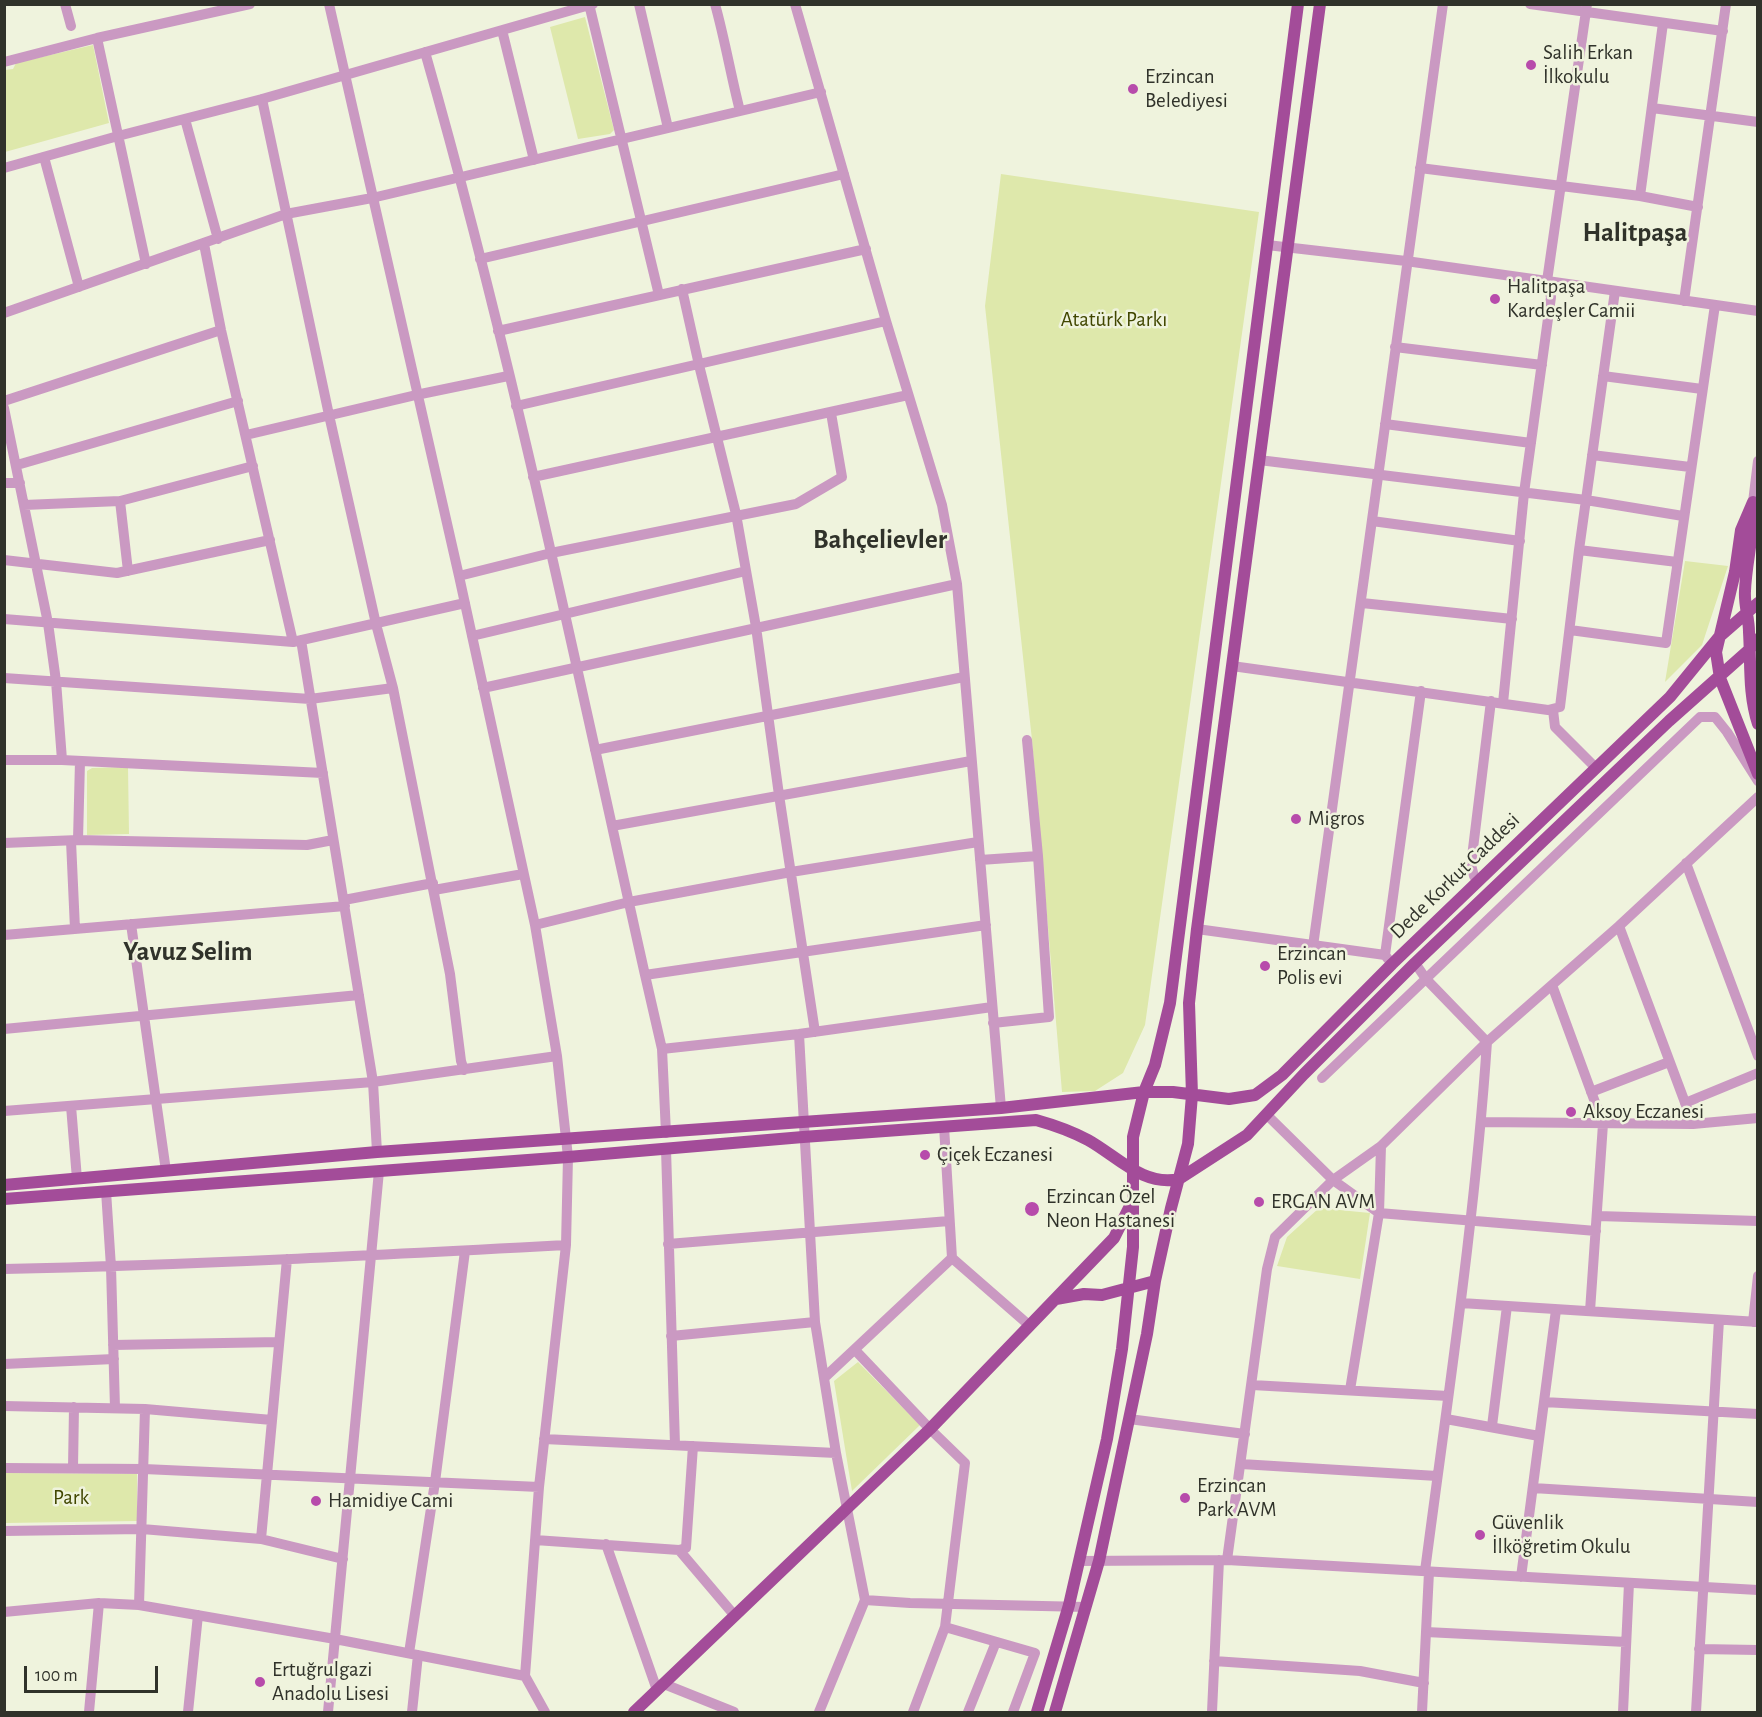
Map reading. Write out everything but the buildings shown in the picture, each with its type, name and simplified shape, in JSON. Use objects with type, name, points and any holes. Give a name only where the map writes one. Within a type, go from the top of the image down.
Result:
[{"type":"main road","points":[[1037,1713],[1069,1605],[1107,1439],[1122,1349],[1133,1247],[1133,1137],[1144,1092],[1155,1065],[1170,1003],[1298,4]]},
{"type":"main road","points":[[1055,1713],[1100,1561],[1155,1281],[1188,1144],[1192,1095],[1189,1003],[1197,929],[1320,4]]},
{"type":"main road","points":[[1752,502],[1753,522],[1746,571],[1746,613],[1749,629],[1750,686],[1758,724]]},
{"type":"main road","points":[[1752,502],[1741,530],[1735,572],[1716,652],[1719,678],[1758,774]]},
{"type":"main road","points":[[1746,571],[1749,580],[1758,588]]},
{"type":"main road","name":"Dede Korkut Caddesi","points":[[4,1185],[377,1152],[1001,1108],[1144,1092],[1173,1092],[1229,1099],[1255,1095],[1282,1075],[1389,959],[1478,882],[1670,697],[1719,637],[1758,603]]},
{"type":"main road","name":"Dede Korkut Caddesi","points":[[1179,1179],[1246,1135],[1415,963],[1758,639]]},
{"type":"main road","points":[[4,1199],[1036,1120],[1059,1126],[1089,1140],[1132,1169],[1150,1178],[1166,1182],[1179,1179]]},
{"type":"main road","points":[[634,1713],[930,1429],[1114,1238],[1132,1203]]},
{"type":"main road","points":[[1056,1299],[1084,1294],[1101,1295],[1155,1281]]},
{"type":"street","points":[[65,4],[71,26]]},
{"type":"street","points":[[328,4],[465,603],[535,925],[558,1056],[568,1157],[566,1245],[539,1487],[525,1676],[545,1713]]},
{"type":"street","points":[[639,4],[668,128]]},
{"type":"street","points":[[715,4],[725,38],[730,73],[740,111]]},
{"type":"street","points":[[795,4],[886,321],[942,505],[957,584],[1001,1108]]},
{"type":"street","points":[[1313,946],[1352,682],[1406,261],[1443,4]]},
{"type":"street","points":[[1530,4],[1586,8],[1663,23],[1723,31]]},
{"type":"street","points":[[1684,301],[1726,4]]},
{"type":"street","points":[[4,62],[98,38],[249,5]]},
{"type":"street","points":[[4,168],[262,99],[591,5],[640,222],[659,295]]},
{"type":"street","points":[[1503,703],[1524,493],[1551,297],[1547,282],[1586,8]]},
{"type":"street","points":[[1640,196],[1663,23]]},
{"type":"street","points":[[502,30],[534,160]]},
{"type":"street","points":[[98,38],[146,264]]},
{"type":"street","points":[[424,52],[460,178],[498,331],[577,669],[662,1049],[666,1133]]},
{"type":"street","points":[[4,313],[286,214],[460,178],[821,92]]},
{"type":"street","points":[[262,99],[329,415],[376,624],[393,688],[434,887],[464,1070]]},
{"type":"street","points":[[1652,108],[1758,122]]},
{"type":"street","points":[[185,119],[218,239]]},
{"type":"street","points":[[44,157],[79,287]]},
{"type":"street","points":[[1420,168],[1640,196],[1698,207]]},
{"type":"street","points":[[480,259],[844,174]]},
{"type":"street","points":[[204,244],[221,330],[310,699],[373,1082],[377,1152]]},
{"type":"street","points":[[1267,245],[1406,261],[1758,311]]},
{"type":"street","points":[[498,331],[866,249]]},
{"type":"street","points":[[682,289],[736,514],[756,627],[815,1032]]},
{"type":"street","points":[[1232,666],[1553,710],[1561,705],[1579,550],[1615,291]]},
{"type":"street","points":[[1570,630],[1666,643],[1715,305]]},
{"type":"street","points":[[516,406],[886,321]]},
{"type":"street","points":[[4,401],[221,330]]},
{"type":"street","points":[[1395,347],[1542,365]]},
{"type":"street","points":[[246,435],[508,376]]},
{"type":"street","points":[[1603,376],[1702,388]]},
{"type":"street","points":[[533,477],[908,395]]},
{"type":"street","points":[[17,465],[238,401]]},
{"type":"street","points":[[4,408],[38,564],[48,623],[56,681],[62,760]]},
{"type":"street","points":[[459,576],[551,553],[736,514],[796,504],[842,477],[831,413]]},
{"type":"street","points":[[1385,424],[1531,443]]},
{"type":"street","points":[[1592,455],[1690,467]]},
{"type":"street","points":[[1259,460],[1586,500],[1683,516]]},
{"type":"street","points":[[1752,502],[1758,460]]},
{"type":"street","points":[[24,505],[120,501],[253,466]]},
{"type":"street","points":[[4,483],[20,483]]},
{"type":"street","points":[[120,501],[128,571]]},
{"type":"street","points":[[1372,520],[1520,541]]},
{"type":"street","points":[[4,560],[117,573],[270,540]]},
{"type":"street","points":[[1579,550],[1677,562]]},
{"type":"street","points":[[472,636],[746,571]]},
{"type":"street","points":[[483,688],[957,584]]},
{"type":"street","points":[[4,619],[297,641],[465,603]]},
{"type":"street","points":[[1362,603],[1512,619]]},
{"type":"street","points":[[595,750],[964,677]]},
{"type":"street","points":[[4,678],[310,699],[393,688]]},
{"type":"street","points":[[1197,929],[1389,959],[1421,692]]},
{"type":"street","points":[[1478,882],[1471,865],[1491,701]]},
{"type":"street","points":[[1553,710],[1555,727],[1596,768]]},
{"type":"street","points":[[1322,1078],[1701,717],[1715,717],[1758,781]]},
{"type":"street","points":[[993,1023],[1049,1017],[1027,740]]},
{"type":"street","points":[[4,760],[62,760],[322,773]]},
{"type":"street","points":[[612,826],[971,760]]},
{"type":"street","points":[[75,929],[74,840],[80,761]]},
{"type":"street","points":[[1212,1713],[1223,1560],[1241,1464],[1268,1269],[1275,1237],[1333,1180],[1380,1146],[1487,1042],[1619,926],[1758,797]]},
{"type":"street","points":[[4,843],[74,840],[307,845],[333,840]]},
{"type":"street","points":[[535,925],[629,902],[791,872],[978,842]]},
{"type":"street","points":[[980,860],[1038,856]]},
{"type":"street","points":[[1686,863],[1758,1056]]},
{"type":"street","points":[[4,935],[345,903],[524,874]]},
{"type":"street","points":[[131,924],[166,1171]]},
{"type":"street","points":[[645,975],[986,925]]},
{"type":"street","points":[[1619,926],[1693,1124]]},
{"type":"street","points":[[1415,963],[1426,979],[1487,1042],[1482,1122],[1471,1220],[1437,1476],[1427,1571],[1422,1713]]},
{"type":"street","points":[[1552,985],[1603,1124],[1590,1311]]},
{"type":"street","points":[[4,1029],[359,995]]},
{"type":"street","points":[[662,1049],[815,1032],[992,1007]]},
{"type":"street","points":[[799,1034],[815,1322],[846,1511],[865,1600],[819,1713]]},
{"type":"street","points":[[4,1111],[373,1082],[558,1056]]},
{"type":"street","points":[[1591,1092],[1669,1062]]},
{"type":"street","points":[[1685,1103],[1758,1073]]},
{"type":"street","points":[[71,1106],[77,1179]]},
{"type":"street","points":[[1267,1115],[1333,1180],[1379,1213],[1596,1231]]},
{"type":"street","points":[[1482,1122],[1693,1124],[1758,1118]]},
{"type":"street","points":[[944,1126],[952,1258],[1030,1326]]},
{"type":"street","points":[[1350,1390],[1379,1213],[1380,1146]]},
{"type":"street","points":[[666,1149],[675,1445]]},
{"type":"street","points":[[328,1713],[379,1171]]},
{"type":"street","points":[[106,1191],[111,1267],[115,1408]]},
{"type":"street","points":[[1598,1216],[1758,1221]]},
{"type":"street","points":[[668,1244],[949,1221]]},
{"type":"street","points":[[4,1269],[371,1256],[566,1245]]},
{"type":"street","points":[[412,1713],[414,1654],[465,1251]]},
{"type":"street","points":[[824,1378],[952,1258]]},
{"type":"street","points":[[261,1539],[286,1259]]},
{"type":"street","points":[[1461,1303],[1755,1322],[1758,1276]]},
{"type":"street","points":[[1492,1426],[1508,1306]]},
{"type":"street","points":[[1521,1577],[1556,1310]]},
{"type":"street","points":[[1696,1713],[1702,1587],[1716,1411],[1719,1320]]},
{"type":"street","points":[[671,1336],[815,1322]]},
{"type":"street","points":[[113,1344],[279,1342]]},
{"type":"street","points":[[855,1350],[965,1463],[945,1627],[913,1713]]},
{"type":"street","points":[[4,1364],[114,1359]]},
{"type":"street","points":[[1252,1385],[1448,1396]]},
{"type":"street","points":[[1544,1402],[1758,1414]]},
{"type":"street","points":[[4,1406],[145,1409],[272,1420]]},
{"type":"street","points":[[73,1468],[74,1407]]},
{"type":"street","points":[[139,1605],[145,1409]]},
{"type":"street","points":[[1129,1419],[1245,1434]]},
{"type":"street","points":[[1446,1419],[1539,1436]]},
{"type":"street","points":[[544,1439],[836,1453]]},
{"type":"street","points":[[535,1540],[679,1550],[686,1548],[693,1446]]},
{"type":"street","points":[[1241,1464],[1437,1476]]},
{"type":"street","points":[[4,1467],[144,1469],[539,1487]]},
{"type":"street","points":[[1533,1488],[1758,1502]]},
{"type":"street","points":[[4,1531],[142,1529],[261,1539],[343,1559]]},
{"type":"street","points":[[606,1544],[661,1687],[734,1713]]},
{"type":"street","points":[[679,1550],[735,1616]]},
{"type":"street","points":[[1079,1561],[1223,1560],[1758,1590]]},
{"type":"street","points":[[1623,1713],[1629,1583]]},
{"type":"street","points":[[865,1600],[1086,1607]]},
{"type":"street","points":[[4,1612],[99,1603],[139,1605],[335,1639],[525,1676]]},
{"type":"street","points":[[89,1713],[99,1603]]},
{"type":"street","points":[[188,1713],[198,1615]]},
{"type":"street","points":[[945,1627],[1035,1653],[1013,1713]]},
{"type":"street","points":[[1426,1632],[1626,1641]]},
{"type":"street","points":[[968,1713],[996,1642]]},
{"type":"street","points":[[1699,1648],[1758,1650]]},
{"type":"street","points":[[1215,1661],[1360,1671],[1424,1683]]},
{"type":"green space","points":[[585,17],[614,130],[610,134],[578,139],[550,27]]},
{"type":"green space","points":[[93,45],[109,123],[5,152],[5,70],[13,69],[16,63]]},
{"type":"green space","name":"Atatürk Parkı","points":[[1001,174],[1259,212],[1145,1025],[1123,1073],[1095,1091],[1062,1092],[1032,740],[985,306]]},
{"type":"green space","points":[[1685,561],[1728,566],[1702,645],[1665,682]]},
{"type":"green space","points":[[128,767],[129,834],[87,835],[87,771],[92,768]]},
{"type":"green space","points":[[1319,1208],[1370,1213],[1360,1279],[1277,1266],[1287,1237]]},
{"type":"green space","points":[[858,1362],[920,1425],[852,1491],[834,1381]]},
{"type":"green space","name":"Park","points":[[4,1473],[137,1474],[137,1521],[5,1523]]},
{"type":"place","name":"Salih Erkan İlkokulu","points":[[1531,65]]},
{"type":"place","name":"Erzincan Belediyesi","points":[[1133,89]]},
{"type":"place","name":"Halitpaşa Kardeşler Camii","points":[[1495,299]]},
{"type":"place","name":"Migros","points":[[1296,819]]},
{"type":"place","name":"Erzincan Polis evi","points":[[1265,966]]},
{"type":"place","name":"Aksoy Eczanesi","points":[[1571,1112]]},
{"type":"place","name":"Çiçek Eczanesi","points":[[925,1155]]},
{"type":"place","name":"ERGAN AVM","points":[[1259,1202]]},
{"type":"place","name":"Erzincan Özel Neon Hastanesi","points":[[1032,1209]]},
{"type":"place","name":"Erzincan Park AVM","points":[[1185,1498]]},
{"type":"place","name":"Hamidiye Cami","points":[[316,1501]]},
{"type":"place","name":"Güvenlik İlköğretim Okulu","points":[[1480,1535]]},
{"type":"place","name":"Ertuğrulgazi Anadolu Lisesi","points":[[260,1682]]},
{"type":"district","name":"Halitpaşa","points":[[1635,233]]},
{"type":"district","name":"Bahçelievler","points":[[880,540]]},
{"type":"district","name":"Yavuz Selim","points":[[188,952]]}]
